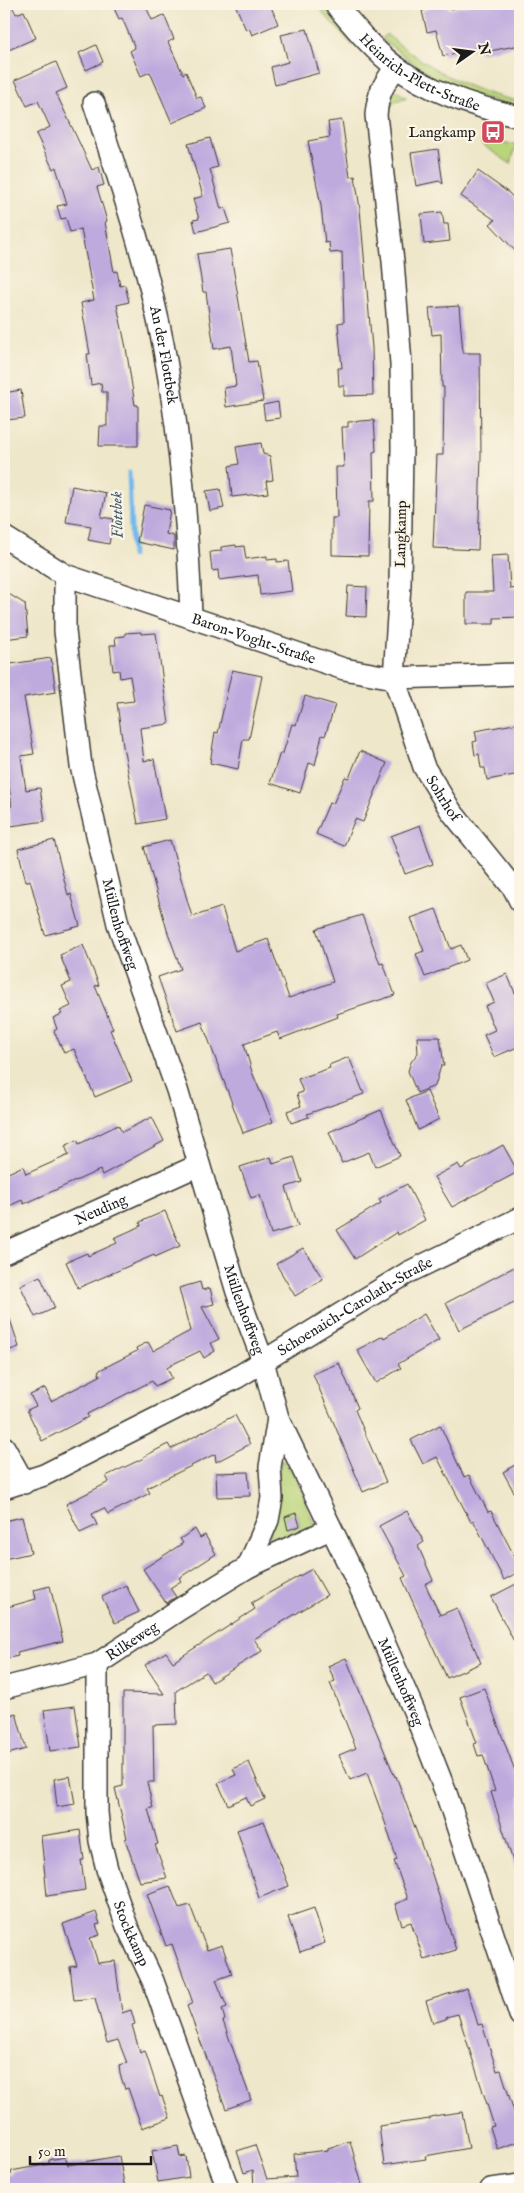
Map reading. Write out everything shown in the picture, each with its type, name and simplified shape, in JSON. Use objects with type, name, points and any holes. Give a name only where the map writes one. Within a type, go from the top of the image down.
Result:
[{"type":"street","name":"Heinrich-Plett-Straße","points":[[335,4],[357,29],[396,67],[440,91],[469,104],[520,117]]},
{"type":"street","name":"Langkamp","points":[[394,678],[400,585],[401,364],[393,261],[376,115],[377,98],[382,85],[396,67]]},
{"type":"street","name":"An der Flottbek","points":[[94,103],[126,198],[163,344],[184,495],[191,616]]},
{"type":"street","name":"Baron-Voght-Straße","points":[[4,537],[65,576],[191,616],[344,669],[394,678],[520,674]]},
{"type":"street","name":"Müllenhoffweg","points":[[65,576],[65,630],[81,766],[118,924],[177,1090],[237,1292],[263,1361],[278,1418],[363,1594],[414,1711],[437,1769],[520,2015]]},
{"type":"street","name":"Sohrhof","points":[[394,678],[424,767],[451,811],[514,889],[520,901]]},
{"type":"street","name":"Neuding","points":[[4,1253],[199,1165]]},
{"type":"street","name":"Schoenaich-Carolath-Straße","points":[[14,1486],[44,1475],[236,1378],[409,1272],[520,1218]]},
{"type":"street","points":[[248,1567],[268,1520],[272,1498],[270,1467],[278,1418]]},
{"type":"street","points":[[4,1447],[14,1486]]},
{"type":"street","name":"Rilkeweg","points":[[4,1688],[97,1664],[248,1567],[330,1529]]},
{"type":"street","name":"Stockkamp","points":[[97,1664],[98,1812],[100,1840],[107,1868],[128,1926],[153,1981],[228,2189]]},
{"type":"street","points":[[492,2189],[520,2184]]},
{"type":"green space","points":[[315,4],[324,4],[356,39],[353,46]]},
{"type":"green space","points":[[386,34],[432,67],[483,92],[520,101],[520,108],[457,90],[431,76],[382,39]]},
{"type":"green space","points":[[395,90],[407,98],[393,104],[386,117],[390,93]]},
{"type":"green space","points":[[482,141],[516,144],[511,164],[481,144]]},
{"type":"green space","points":[[281,1460],[296,1479],[313,1522],[312,1529],[267,1550]],"holes":[[[296,1513],[300,1525],[289,1529],[285,1517]]]},
{"type":"building","points":[[4,4],[11,4],[16,14],[24,11],[36,38],[4,52]]},
{"type":"building","points":[[112,4],[145,4],[152,20],[164,15],[174,39],[168,42],[183,74],[186,72],[197,98],[201,97],[206,108],[172,123],[150,72],[141,76],[130,51],[135,48],[122,18],[119,19]]},
{"type":"building","points":[[235,4],[270,4],[278,24],[252,35],[249,28],[246,30]]},
{"type":"building","points":[[441,4],[447,4],[449,9],[476,4],[520,4],[520,45],[480,53],[478,48],[443,56],[436,30],[427,32],[422,11]]},
{"type":"building","points":[[307,29],[319,73],[275,85],[271,67],[288,62],[281,35]]},
{"type":"building","points":[[96,45],[103,62],[86,70],[79,53]]},
{"type":"building","points":[[56,62],[67,88],[56,93],[92,170],[99,167],[104,185],[97,187],[107,221],[105,222],[114,272],[117,271],[120,286],[125,285],[129,302],[117,305],[135,405],[138,405],[138,446],[99,446],[100,426],[107,426],[107,392],[102,392],[101,383],[91,385],[87,354],[90,354],[81,303],[94,300],[81,229],[70,232],[66,218],[61,219],[57,206],[67,204],[56,167],[53,169],[36,134],[50,127],[38,101],[27,106],[15,80]]},
{"type":"building","points":[[342,120],[350,177],[355,176],[360,209],[372,348],[373,395],[344,396],[344,386],[339,386],[338,368],[342,368],[338,323],[344,322],[342,252],[330,253],[329,242],[325,243],[321,206],[308,141],[330,137],[328,122]]},
{"type":"building","points":[[210,138],[218,167],[210,169],[221,209],[225,208],[230,223],[196,232],[193,220],[199,219],[193,199],[203,196],[188,144]]},
{"type":"building","points":[[438,149],[443,184],[439,181],[416,186],[411,153]]},
{"type":"building","points":[[478,171],[509,193],[520,205],[520,256],[490,224],[495,220],[461,196]]},
{"type":"building","points":[[442,212],[444,224],[448,224],[450,241],[424,244],[421,214]]},
{"type":"building","points":[[230,249],[249,362],[257,361],[263,401],[226,407],[224,388],[236,386],[231,346],[214,349],[206,292],[203,292],[197,254]]},
{"type":"building","points":[[459,306],[463,353],[480,353],[481,456],[478,550],[433,548],[437,455],[443,455],[444,387],[442,387],[441,334],[432,335],[429,308]]},
{"type":"building","points":[[21,390],[25,418],[6,420],[4,393]]},
{"type":"building","points":[[278,402],[280,418],[265,420],[263,405]]},
{"type":"building","points":[[374,420],[376,451],[373,452],[374,501],[369,501],[368,556],[332,555],[332,518],[337,518],[336,467],[344,467],[342,427],[348,427],[348,422]]},
{"type":"building","points":[[261,443],[263,454],[270,456],[273,480],[266,481],[268,493],[232,497],[229,466],[239,464],[236,447]]},
{"type":"building","points":[[72,486],[106,493],[101,517],[114,519],[109,544],[88,540],[91,526],[66,522]]},
{"type":"building","points":[[220,489],[224,508],[210,511],[206,491]]},
{"type":"building","points":[[144,505],[170,510],[166,534],[174,536],[174,550],[137,542]]},
{"type":"building","points":[[236,545],[236,547],[244,546],[246,559],[267,556],[267,560],[277,559],[277,562],[288,561],[292,591],[260,595],[258,575],[219,580],[218,570],[212,571],[210,552],[221,551],[221,547]]},
{"type":"building","points":[[508,555],[510,589],[520,588],[520,617],[494,618],[494,624],[466,624],[466,592],[493,592],[491,556]]},
{"type":"building","points":[[348,586],[367,587],[366,617],[346,616]]},
{"type":"building","points":[[4,591],[25,604],[28,636],[4,639]]},
{"type":"building","points":[[141,632],[141,634],[156,633],[169,724],[140,728],[144,761],[154,759],[165,819],[138,824],[117,703],[134,701],[130,676],[120,678],[119,670],[113,671],[110,645],[116,645],[115,637],[125,636],[125,633]]},
{"type":"building","points":[[51,658],[56,692],[24,697],[34,754],[21,756],[26,790],[40,788],[45,821],[11,826],[8,807],[12,806],[4,755],[4,665]]},
{"type":"building","points":[[232,670],[262,676],[249,739],[243,739],[238,769],[210,763],[215,732],[218,733]]},
{"type":"building","points":[[305,696],[335,705],[325,736],[322,735],[315,765],[309,763],[300,793],[270,783],[280,753],[283,753],[292,724],[296,725]]},
{"type":"building","points":[[520,723],[520,774],[487,780],[485,768],[481,768],[479,754],[475,755],[473,742],[477,741],[475,731]]},
{"type":"building","points":[[360,751],[387,763],[363,822],[355,819],[344,846],[316,834],[329,803],[333,804],[345,777],[349,778]]},
{"type":"building","points":[[420,825],[433,864],[405,874],[391,836]]},
{"type":"building","points":[[54,840],[68,895],[71,894],[80,926],[45,935],[30,880],[26,882],[18,849]]},
{"type":"building","points":[[170,840],[192,917],[222,907],[235,951],[268,939],[289,998],[333,982],[316,929],[362,915],[380,964],[383,963],[395,995],[337,1014],[338,1017],[280,1039],[277,1032],[244,1044],[252,1072],[273,1122],[243,1133],[202,1022],[177,1031],[158,977],[181,969],[167,930],[144,847]]},
{"type":"building","points":[[436,909],[451,949],[461,945],[467,960],[425,977],[416,954],[424,951],[411,918]]},
{"type":"building","points":[[83,945],[99,985],[95,986],[113,1029],[110,1030],[132,1081],[95,1097],[74,1049],[64,1053],[54,1031],[57,1029],[53,1018],[62,1014],[60,1011],[71,1006],[62,986],[71,982],[60,955]]},
{"type":"building","points":[[507,974],[515,993],[520,991],[520,1046],[494,1057],[484,1035],[495,1030],[485,1006],[494,1002],[486,983]]},
{"type":"building","points":[[417,1037],[440,1037],[444,1066],[441,1066],[435,1086],[417,1093],[408,1071],[411,1062],[418,1053]]},
{"type":"building","points":[[349,1057],[364,1094],[307,1114],[309,1117],[291,1123],[287,1111],[301,1106],[297,1094],[303,1092],[298,1079],[330,1068],[329,1065]]},
{"type":"building","points":[[427,1091],[439,1119],[418,1130],[406,1100]]},
{"type":"building","points":[[381,1110],[400,1156],[375,1167],[369,1152],[342,1163],[329,1132]]},
{"type":"building","points":[[152,1117],[164,1141],[102,1175],[100,1170],[24,1204],[22,1200],[9,1206],[4,1194],[4,1175],[23,1166],[26,1174],[69,1155],[65,1146],[77,1140],[79,1144],[118,1125],[122,1132]]},
{"type":"building","points":[[503,1145],[518,1172],[452,1207],[434,1177],[458,1164],[461,1169]]},
{"type":"building","points":[[271,1157],[273,1164],[294,1157],[302,1182],[286,1187],[298,1226],[271,1234],[260,1195],[251,1198],[240,1167]]},
{"type":"building","points":[[407,1184],[425,1220],[398,1235],[397,1232],[355,1259],[337,1230],[381,1203],[379,1199]]},
{"type":"building","points":[[165,1211],[180,1246],[155,1257],[154,1255],[78,1288],[66,1262],[87,1253],[88,1256],[117,1243],[114,1238],[141,1226],[140,1222]]},
{"type":"building","points":[[303,1248],[323,1279],[295,1296],[276,1264]]},
{"type":"building","points":[[520,1264],[520,1300],[459,1330],[446,1303]]},
{"type":"building","points":[[40,1276],[55,1308],[35,1317],[20,1285]]},
{"type":"building","points":[[200,1282],[202,1290],[210,1288],[214,1304],[202,1307],[219,1339],[211,1343],[215,1351],[204,1358],[200,1351],[175,1363],[167,1368],[172,1378],[155,1386],[152,1381],[87,1414],[88,1417],[42,1441],[27,1410],[36,1406],[30,1395],[45,1388],[51,1401],[100,1376],[98,1371],[137,1351],[136,1348],[148,1342],[153,1351],[190,1331],[179,1288]]},
{"type":"building","points":[[6,1307],[19,1347],[4,1352],[4,1308]]},
{"type":"building","points":[[424,1314],[439,1340],[398,1364],[401,1368],[376,1383],[357,1350],[383,1336],[384,1338]]},
{"type":"building","points":[[339,1363],[358,1408],[355,1410],[386,1482],[363,1492],[313,1374]]},
{"type":"building","points":[[235,1415],[250,1444],[216,1462],[215,1454],[147,1488],[150,1493],[108,1514],[104,1508],[92,1514],[97,1525],[80,1533],[66,1504],[109,1482],[106,1476],[168,1444],[171,1449]]},
{"type":"building","points":[[440,1425],[464,1477],[469,1475],[488,1512],[491,1511],[520,1567],[520,1571],[504,1580],[437,1457],[423,1464],[411,1440]]},
{"type":"building","points":[[520,1462],[520,1503],[503,1472]]},
{"type":"building","points":[[248,1472],[250,1496],[217,1497],[216,1473]]},
{"type":"building","points":[[407,1511],[424,1542],[418,1546],[433,1580],[425,1584],[440,1615],[457,1608],[481,1663],[447,1678],[402,1578],[406,1576],[379,1526]]},
{"type":"building","points":[[296,1513],[300,1526],[288,1530],[285,1517]]},
{"type":"building","points":[[22,1517],[31,1553],[4,1559],[4,1521]]},
{"type":"building","points":[[195,1529],[200,1538],[205,1535],[216,1554],[179,1578],[181,1581],[170,1588],[176,1597],[166,1603],[143,1569],[183,1543],[180,1539]]},
{"type":"building","points":[[312,1569],[327,1595],[254,1639],[262,1651],[212,1682],[206,1672],[176,1691],[177,1724],[153,1725],[154,1782],[147,1782],[153,1808],[148,1809],[158,1844],[155,1845],[167,1878],[140,1882],[125,1839],[127,1838],[115,1788],[123,1786],[123,1693],[164,1694],[145,1665],[166,1652],[173,1662],[255,1609],[251,1603]]},
{"type":"building","points":[[520,1582],[520,1653],[491,1597]]},
{"type":"building","points":[[126,1585],[139,1612],[115,1623],[102,1597]]},
{"type":"building","points":[[50,1586],[63,1641],[17,1652],[18,1656],[4,1659],[4,1608],[36,1599],[34,1590]]},
{"type":"building","points":[[346,1658],[396,1776],[432,1874],[456,1950],[424,1960],[411,1922],[402,1925],[395,1904],[408,1899],[394,1861],[397,1860],[386,1825],[367,1773],[350,1780],[339,1755],[356,1748],[330,1683],[335,1681],[328,1666]]},
{"type":"building","points":[[484,1688],[520,1784],[520,1874],[517,1874],[491,1792],[495,1791],[483,1755],[478,1756],[474,1744],[477,1743],[460,1697]]},
{"type":"building","points":[[75,1706],[81,1747],[50,1751],[44,1710]]},
{"type":"building","points":[[16,1713],[26,1749],[4,1755],[4,1717]]},
{"type":"building","points":[[249,1762],[265,1799],[250,1806],[246,1797],[228,1805],[218,1783],[236,1775],[233,1769]]},
{"type":"building","points":[[70,1776],[75,1804],[57,1807],[54,1779]]},
{"type":"building","points":[[264,1821],[289,1886],[259,1898],[237,1830]]},
{"type":"building","points":[[80,1830],[85,1890],[47,1896],[41,1836]]},
{"type":"building","points":[[170,1886],[179,1908],[190,1905],[207,1950],[222,1945],[232,1974],[216,1980],[227,2007],[222,2009],[225,2020],[223,2021],[251,2100],[226,2109],[187,2006],[193,2003],[172,1944],[166,1946],[147,1894]]},
{"type":"building","points":[[314,1908],[325,1943],[300,1952],[288,1917]]},
{"type":"building","points":[[96,1912],[100,1924],[96,1925],[100,1935],[90,1938],[98,1963],[115,1961],[122,2013],[131,2010],[135,2024],[132,2025],[140,2053],[145,2051],[160,2097],[162,2096],[170,2118],[142,2128],[128,2088],[125,2089],[120,2074],[119,2065],[127,2063],[118,2040],[107,2043],[95,1998],[74,2000],[70,1967],[77,1966],[63,1924]]},
{"type":"building","points":[[467,1988],[478,2025],[482,2024],[497,2071],[501,2070],[520,2131],[520,2141],[497,2149],[490,2127],[494,2126],[458,2014],[433,2023],[426,2001]]},
{"type":"building","points":[[462,2112],[469,2148],[425,2156],[426,2159],[384,2165],[379,2126],[430,2119],[430,2117]]},
{"type":"building","points":[[350,2141],[362,2185],[347,2189],[340,2189],[339,2185],[309,2189],[254,2189],[253,2170],[244,2173],[237,2151],[255,2145],[267,2179],[296,2177],[294,2154],[328,2150],[328,2148]]},
{"type":"building","points":[[178,2146],[180,2157],[186,2156],[189,2177],[158,2182],[152,2151]]},
{"type":"building","points":[[119,2156],[125,2189],[4,2189],[4,2176],[12,2174],[11,2171],[49,2164],[49,2160],[65,2157],[68,2165]]},
{"type":"waterway","name":"Flottbek","points":[[129,473],[132,556]]},
{"type":"place","name":"Langkamp","points":[[493,132]]}]
